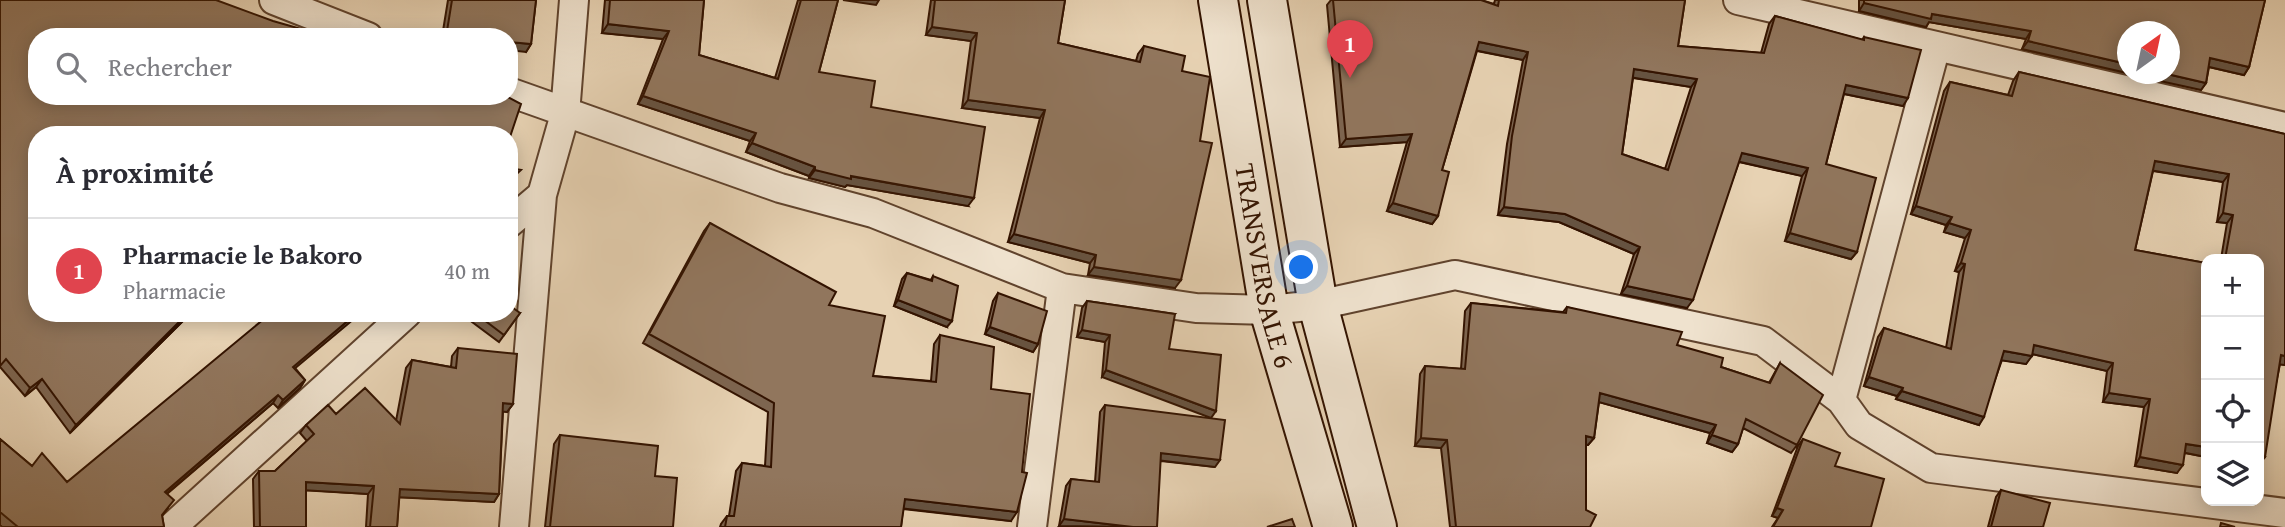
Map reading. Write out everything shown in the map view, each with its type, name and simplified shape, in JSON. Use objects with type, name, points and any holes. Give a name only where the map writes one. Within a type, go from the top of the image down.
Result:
[{"type":"main road","name":"TRANSVERSALE 6","points":[[1218,0],[1269,310],[1333,527]]},
{"type":"main road","name":"TRANSVERSALE 6","points":[[1267,0],[1318,305],[1377,527]]},
{"type":"street","points":[[274,0],[345,28]]},
{"type":"street","points":[[514,527],[542,195],[565,114],[574,0]]},
{"type":"street","points":[[1738,0],[2285,127]]},
{"type":"street","points":[[1840,400],[1936,46]]},
{"type":"street","points":[[518,96],[780,188],[873,213],[1062,288],[1196,308],[1269,310],[1318,305],[1455,275],[1763,341],[1840,400],[1859,425],[1931,468],[2285,513]]},
{"type":"street","points":[[518,215],[542,195]]},
{"type":"street","points":[[1032,527],[1062,288]]},
{"type":"street","points":[[172,527],[397,322]]},
{"type":"building","points":[[0,0],[216,0],[298,28],[28,28],[28,105],[521,104],[514,126],[28,126],[28,322],[179,322],[76,425],[42,379],[30,388],[6,359],[0,366]]},
{"type":"building","points":[[452,0],[536,0],[531,44],[518,43],[518,28],[447,28]]},
{"type":"building","points":[[610,0],[704,0],[699,55],[778,79],[801,0],[838,0],[819,72],[875,81],[871,107],[985,127],[974,198],[851,176],[851,179],[815,170],[815,167],[752,143],[756,133],[643,96],[669,31],[608,24]]},
{"type":"building","points":[[935,0],[1065,0],[1058,43],[1140,62],[1144,46],[1185,56],[1182,71],[1210,77],[1200,141],[1212,143],[1181,280],[1094,267],[1096,255],[1014,234],[1045,110],[968,100],[977,33],[932,27]]},
{"type":"building","points":[[1333,0],[1481,0],[1498,6],[1499,0],[1685,0],[1678,46],[1764,53],[1775,16],[1864,40],[1864,37],[1921,50],[1908,98],[1846,85],[1826,164],[1876,178],[1857,252],[1790,233],[1808,168],[1742,153],[1693,300],[1627,286],[1640,247],[1565,214],[1504,207],[1512,136],[1528,52],[1479,42],[1442,170],[1449,172],[1438,216],[1393,203],[1412,134],[1346,139]],"holes":[[[1634,69],[1697,79],[1668,170],[1622,154]]]},
{"type":"building","points":[[1864,0],[2265,0],[2249,67],[2210,58],[2206,83],[2180,77],[2180,21],[2117,21],[2117,62],[2028,41],[2031,31],[1932,14],[1931,19],[1864,3]]},
{"type":"building","points":[[2019,72],[2285,134],[2285,356],[2281,355],[2265,457],[2264,254],[2226,254],[2233,215],[2223,213],[2229,174],[2155,161],[2135,250],[2201,262],[2201,446],[2186,444],[2183,465],[2140,457],[2150,399],[2109,393],[2113,363],[2034,345],[2032,356],[2004,351],[1984,417],[1902,391],[1903,388],[1869,377],[1884,328],[1951,349],[1965,264],[1961,263],[1971,230],[1949,223],[1952,217],[1916,206],[1950,82],[2012,96]]},
{"type":"building","points":[[710,223],[836,292],[829,305],[885,316],[873,376],[936,382],[940,335],[994,347],[991,389],[1030,394],[1022,472],[1027,473],[1017,512],[905,499],[901,527],[725,527],[727,516],[734,516],[742,463],[771,467],[774,403],[649,334]]},
{"type":"building","points":[[907,273],[932,281],[933,276],[958,286],[952,321],[898,300]]},
{"type":"building","points":[[998,293],[1047,311],[1038,344],[990,327]]},
{"type":"building","points":[[1087,301],[1175,314],[1169,349],[1221,355],[1216,411],[1106,370],[1110,335],[1082,330]]},
{"type":"building","points":[[1471,303],[1566,313],[1567,307],[1682,332],[1677,345],[1723,358],[1721,367],[1770,383],[1780,363],[1823,395],[1797,445],[1746,419],[1738,444],[1712,435],[1716,425],[1600,393],[1594,438],[1586,436],[1586,510],[1596,515],[1590,527],[1456,527],[1447,440],[1421,438],[1425,366],[1465,369]]},
{"type":"building","points":[[260,322],[346,322],[293,367],[305,380],[283,400],[278,395],[165,492],[174,500],[162,515],[164,527],[18,527],[0,512],[0,439],[32,466],[42,453],[67,482]]},
{"type":"building","points":[[487,322],[513,322],[504,335]]},
{"type":"building","points":[[458,348],[517,354],[513,404],[503,403],[499,494],[400,489],[397,527],[370,527],[374,486],[306,482],[306,527],[260,527],[259,471],[275,471],[314,434],[306,425],[328,405],[336,414],[365,388],[400,424],[412,360],[456,368]]},
{"type":"building","points":[[1105,405],[1225,420],[1220,460],[1161,453],[1157,527],[1064,519],[1071,479],[1099,482]]},
{"type":"building","points":[[560,435],[658,446],[655,476],[677,478],[673,527],[550,527]]},
{"type":"building","points":[[1803,439],[1840,453],[1835,466],[1884,479],[1871,527],[1773,527],[1783,510],[1777,508]]},
{"type":"building","points":[[2001,490],[2050,503],[2043,527],[1991,527]]},
{"type":"building","points":[[1292,519],[1295,527],[1267,527]]},
{"type":"place","name":"Pharmacie le Bakoro","points":[[1350,78]]}]
